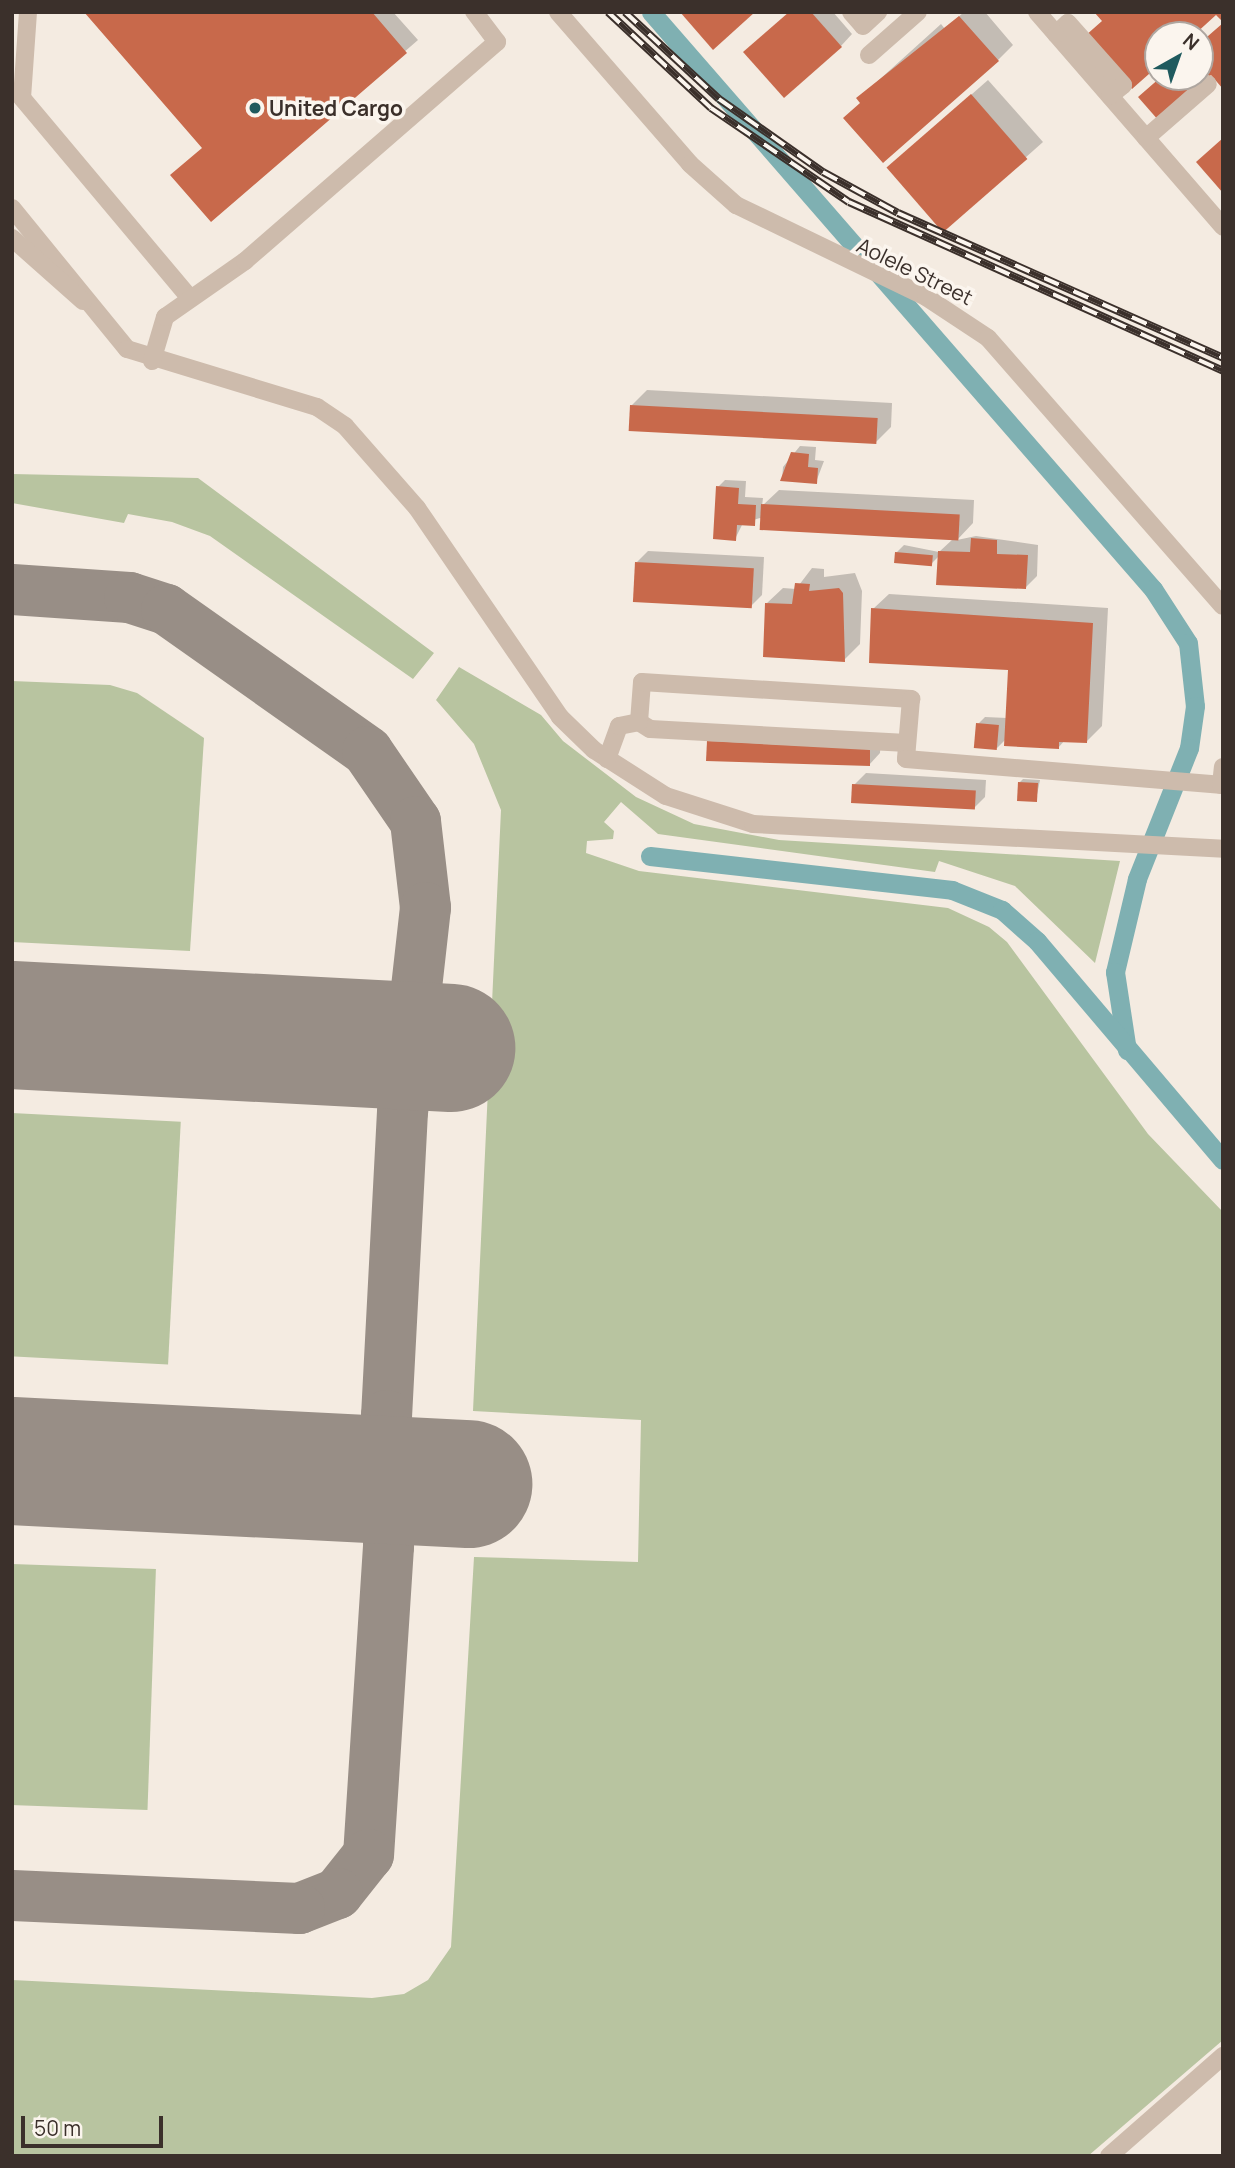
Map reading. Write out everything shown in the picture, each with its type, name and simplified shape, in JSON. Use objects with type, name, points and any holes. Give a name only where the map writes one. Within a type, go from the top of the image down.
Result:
[{"type":"street","points":[[28,12],[22,98],[188,296]]},
{"type":"street","points":[[152,360],[164,317],[188,296],[245,261],[497,42],[474,12]]},
{"type":"street","name":"Aolele Street","points":[[558,12],[711,185],[755,218],[926,297],[968,323],[1020,369],[1223,606]]},
{"type":"street","points":[[850,12],[863,26],[878,12]]},
{"type":"street","points":[[869,55],[918,12]]},
{"type":"street","points":[[1037,12],[1223,227]]},
{"type":"street","points":[[1146,138],[1200,91]]},
{"type":"street","points":[[12,208],[127,349],[152,360],[317,407],[345,426],[417,508],[560,717],[607,760],[686,806],[753,824],[1223,849]]},
{"type":"street","points":[[12,238],[94,310]]},
{"type":"street","points":[[639,722],[642,682],[911,699],[906,759],[1086,770],[1161,782],[1193,784],[1222,779]]},
{"type":"street","points":[[607,760],[619,726],[639,722],[650,729],[907,743]]},
{"type":"street","points":[[1109,2156],[1223,2056]]},
{"type":"green space","points":[[12,474],[198,478],[434,653],[413,679],[210,536],[172,522],[128,514],[124,523],[12,503]]},
{"type":"green space","points":[[459,667],[541,715],[563,741],[636,797],[694,824],[779,840],[1120,861],[1095,963],[1015,886],[939,861],[935,872],[658,834],[621,802],[604,822],[614,831],[613,839],[587,841],[586,853],[639,871],[948,908],[989,927],[1007,942],[1148,1134],[1223,1212],[1223,2040],[1088,2156],[12,2156],[12,1980],[372,1998],[404,1994],[428,1980],[451,1947],[474,1557],[638,1562],[641,1420],[473,1411],[501,810],[474,744],[436,700]]},
{"type":"green space","points":[[12,681],[110,685],[137,693],[204,738],[190,951],[12,942]]},
{"type":"green space","points":[[12,1113],[181,1122],[168,1365],[12,1356]]},
{"type":"green space","points":[[12,1564],[156,1569],[148,1810],[12,1805]]},
{"type":"building","name":"United Cargo","points":[[84,12],[372,12],[407,53],[211,222],[170,175],[202,148]]},
{"type":"building","points":[[680,12],[755,12],[713,50]]},
{"type":"building","points":[[789,12],[811,12],[842,47],[784,98],[743,52]]},
{"type":"building","points":[[1094,12],[1223,12],[1223,22],[1216,15],[1209,21],[1144,21],[1144,78],[1132,89],[1085,36],[1102,21]]},
{"type":"building","points":[[959,16],[999,61],[883,163],[843,118],[860,103],[856,98]]},
{"type":"building","points":[[1223,23],[1223,89],[1214,78],[1214,31]]},
{"type":"building","points":[[1145,91],[1193,91],[1159,121],[1138,97]]},
{"type":"building","points":[[971,94],[1027,159],[943,232],[886,167]]},
{"type":"building","points":[[1223,138],[1223,193],[1196,162]]},
{"type":"building","points":[[630,405],[878,418],[876,444],[629,431]]},
{"type":"building","points":[[791,452],[809,454],[808,467],[818,468],[817,484],[780,481]]},
{"type":"building","points":[[716,486],[739,488],[738,504],[756,505],[755,526],[737,525],[736,541],[713,539]]},
{"type":"building","points":[[761,504],[960,514],[958,540],[760,530]]},
{"type":"building","points":[[971,538],[997,540],[997,554],[1028,555],[1026,589],[936,585],[938,551],[970,552]]},
{"type":"building","points":[[895,552],[933,555],[932,566],[894,563]]},
{"type":"building","points":[[635,562],[754,568],[752,608],[633,602]]},
{"type":"building","points":[[795,583],[810,584],[809,591],[839,588],[843,593],[845,662],[763,657],[765,603],[792,604]]},
{"type":"building","points":[[871,608],[1093,623],[1087,743],[1059,742],[1059,749],[1004,746],[1008,670],[869,663]]},
{"type":"building","points":[[976,723],[999,725],[997,750],[974,748]]},
{"type":"building","points":[[707,741],[870,749],[870,766],[706,761]]},
{"type":"building","points":[[1018,782],[1038,783],[1037,802],[1017,801]]},
{"type":"building","points":[[852,784],[976,790],[975,809],[851,803]]},
{"type":"waterway","points":[[651,12],[1153,589],[1188,643],[1195,706],[1189,748],[1137,879],[1115,972],[1127,1050]]},
{"type":"waterway","points":[[650,856],[952,890],[1002,910],[1037,941],[1223,1160]]},
{"type":"taxiway","points":[[12,589],[129,597],[166,609],[367,751],[415,821],[425,907],[402,1111],[386,1415],[388,1546],[368,1854],[337,1893],[299,1908],[12,1895]]},
{"type":"runway","points":[[12,1025],[451,1048]]},
{"type":"runway","points":[[12,1461],[468,1484]]},
{"type":"railway","points":[[608,12],[711,108],[849,202],[1223,371]]},
{"type":"railway","points":[[625,12],[719,99],[823,172],[898,213],[1223,358]]},
{"type":"place","name":"United Cargo","points":[[255,108]]}]
